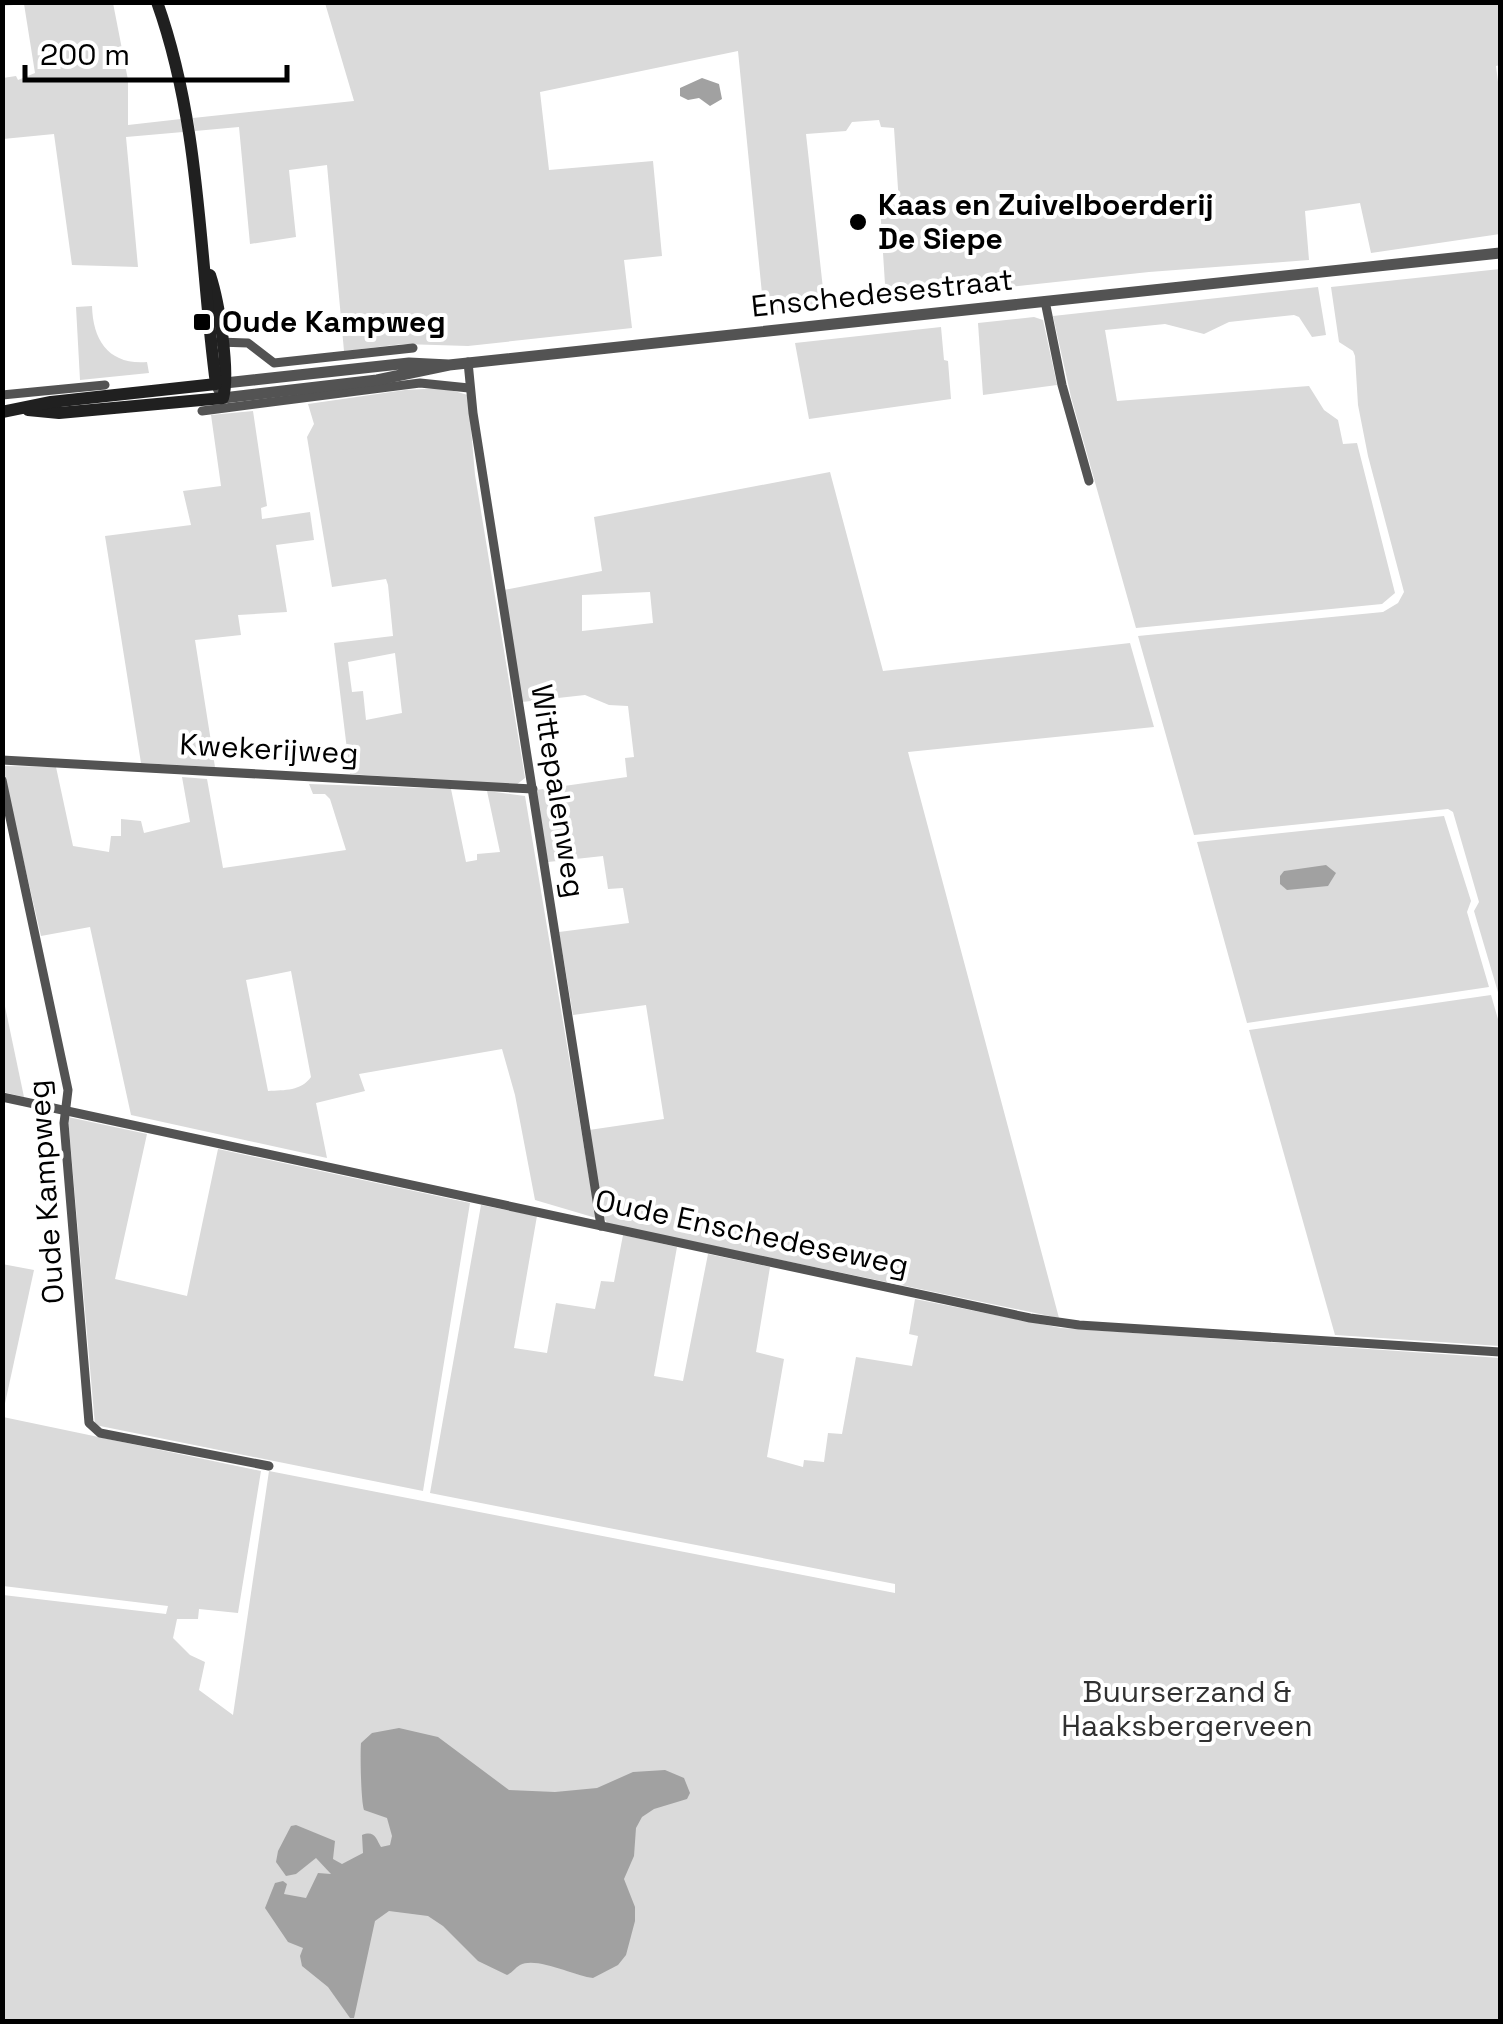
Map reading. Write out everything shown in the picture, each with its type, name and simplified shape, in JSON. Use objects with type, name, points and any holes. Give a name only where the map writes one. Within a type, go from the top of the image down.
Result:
[{"type":"main road","points":[[158,2],[190,126],[223,398]]},
{"type":"main road","name":"Enschedesestraat","points":[[26,410],[51,402],[221,384]]},
{"type":"main road","name":"Enschedesestraat","points":[[2,412],[59,414],[223,398]]},
{"type":"street","name":"Enschedesestraat","points":[[223,398],[377,380],[449,364],[1500,253]]},
{"type":"street","points":[[1045,300],[1062,386],[1089,481]]},
{"type":"street","points":[[216,342],[248,344],[274,362],[413,348]]},
{"type":"street","name":"Wittepalenweg","points":[[468,362],[601,1226]]},
{"type":"street","name":"Enschedesestraat","points":[[221,384],[409,363],[449,364]]},
{"type":"street","points":[[202,411],[420,383],[469,388]]},
{"type":"street","points":[[2,395],[105,384]]},
{"type":"street","name":"Kwekerijweg","points":[[2,760],[533,789]]},
{"type":"street","name":"Oude Kampweg","points":[[2,780],[68,1090],[68,1182],[90,1425],[100,1433],[269,1466]]},
{"type":"street","name":"Oude Enschedeseweg","points":[[2,1097],[1062,1323],[1500,1352]]},
{"type":"green space","points":[[3,2],[113,3],[128,80],[128,125],[181,119],[183,132],[126,137],[138,267],[72,265],[54,134],[3,139],[3,78],[16,76],[18,80],[35,73],[24,4],[3,6]]},
{"type":"green space","points":[[325,3],[1500,3],[1500,65],[1496,66],[1500,98],[1500,234],[1371,253],[1360,203],[1305,211],[1309,260],[1149,272],[886,300],[880,206],[899,204],[894,128],[881,127],[879,120],[852,122],[846,131],[806,134],[825,307],[764,314],[738,51],[540,92],[549,170],[653,161],[662,256],[624,260],[632,328],[468,346],[403,344],[344,351],[327,165],[289,170],[296,237],[250,244],[239,127],[195,131],[193,118],[354,101]]},
{"type":"green space","points":[[1500,269],[1500,999],[1474,911],[1479,902],[1453,812],[1448,809],[1194,835],[1138,636],[1383,612],[1398,603],[1404,592],[1368,456],[1358,405],[1355,356],[1339,342],[1331,287]]},
{"type":"green space","points":[[1318,287],[1326,335],[1312,337],[1294,315],[1229,322],[1204,334],[1165,324],[1105,330],[1117,401],[1309,386],[1324,410],[1338,420],[1343,444],[1357,443],[1395,593],[1382,604],[1136,628],[1071,397],[1053,316]]},
{"type":"green space","points":[[92,306],[96,330],[106,348],[123,359],[147,362],[149,373],[80,380],[76,307]]},
{"type":"green space","points":[[1034,317],[1043,320],[1057,385],[983,395],[978,323]]},
{"type":"green space","points":[[941,327],[951,399],[809,419],[795,343]]},
{"type":"green space","points":[[443,388],[468,395],[475,475],[525,778],[516,785],[350,774],[334,643],[393,636],[388,585],[386,579],[332,587],[307,437],[314,424],[308,404]],"holes":[[[395,653],[402,713],[366,720],[363,691],[352,692],[348,662]]]},
{"type":"green space","points":[[253,411],[267,506],[261,508],[262,519],[310,512],[314,540],[276,545],[287,612],[238,615],[241,635],[195,640],[215,767],[141,763],[105,536],[191,525],[183,491],[221,486],[211,415]]},
{"type":"green space","points":[[830,472],[883,671],[1130,643],[1154,727],[908,752],[1059,1318],[608,1224],[602,1215],[589,1130],[664,1119],[646,1005],[573,1015],[559,932],[629,923],[623,888],[608,889],[603,856],[548,862],[536,790],[627,777],[625,758],[634,757],[628,706],[609,705],[585,695],[522,702],[504,590],[602,571],[594,517]],"holes":[[[650,592],[653,623],[582,631],[582,595]]]},
{"type":"green space","points":[[5,766],[56,767],[73,846],[109,852],[111,836],[121,836],[121,819],[141,821],[144,833],[190,822],[182,777],[207,779],[223,868],[346,850],[330,799],[325,794],[313,794],[309,784],[451,789],[466,862],[477,860],[477,854],[500,852],[487,791],[525,796],[596,1218],[535,1200],[502,1049],[359,1074],[365,1091],[316,1103],[327,1158],[131,1115],[90,927],[41,936],[3,772]],"holes":[[[291,971],[311,1077],[297,1087],[268,1091],[246,980]]]},
{"type":"green space","points":[[1444,816],[1471,901],[1467,912],[1489,987],[1247,1023],[1197,842]]},
{"type":"green space","points":[[1491,995],[1500,1026],[1500,1346],[1335,1335],[1249,1030]]},
{"type":"green space","points":[[3,997],[24,1097],[3,1092]]},
{"type":"green space","points":[[68,1117],[147,1134],[115,1279],[187,1296],[218,1149],[470,1203],[423,1491],[95,1425]]},
{"type":"green space","name":"Buurserzand & Haaksbergerveen","points":[[481,1205],[537,1216],[514,1348],[547,1353],[556,1303],[595,1309],[601,1281],[614,1282],[623,1235],[677,1247],[654,1376],[683,1381],[708,1254],[770,1267],[756,1352],[784,1359],[767,1457],[803,1467],[804,1460],[824,1462],[828,1433],[842,1434],[856,1357],[912,1366],[918,1336],[909,1334],[915,1299],[1061,1328],[1500,1358],[1500,2021],[3,2021],[3,1595],[166,1614],[168,1606],[3,1586],[3,1417],[261,1471],[238,1613],[199,1609],[198,1619],[177,1619],[173,1638],[190,1655],[205,1662],[199,1690],[233,1715],[269,1471],[895,1593],[895,1584],[430,1493]]},
{"type":"green space","points":[[2,1264],[34,1270],[4,1408],[2,1408]]},
{"type":"shaded area","points":[[702,78],[719,84],[722,99],[710,106],[699,98],[688,100],[680,96],[680,88]]},
{"type":"shaded area","points":[[1326,865],[1336,873],[1328,886],[1287,890],[1280,884],[1284,871]]},
{"type":"shaded area","points":[[399,1728],[438,1737],[509,1790],[555,1792],[597,1788],[633,1772],[665,1770],[684,1778],[690,1793],[687,1799],[654,1809],[642,1817],[636,1828],[634,1856],[624,1879],[635,1907],[635,1921],[626,1955],[618,1965],[593,1978],[536,1963],[520,1965],[507,1975],[478,1961],[428,1916],[389,1911],[375,1921],[354,2018],[350,2018],[328,1987],[302,1966],[303,1948],[288,1942],[265,1908],[275,1883],[287,1884],[284,1894],[306,1898],[318,1873],[331,1874],[316,1858],[296,1874],[286,1876],[276,1862],[291,1826],[335,1841],[333,1859],[342,1864],[363,1853],[362,1835],[372,1834],[381,1847],[390,1845],[387,1818],[364,1810],[361,1743],[372,1733]]},
{"type":"place","name":"Kaas en Zuivelboerderij De Siepe","points":[[858,222]]},
{"type":"place","name":"Oude Kampweg","points":[[202,322]]}]
